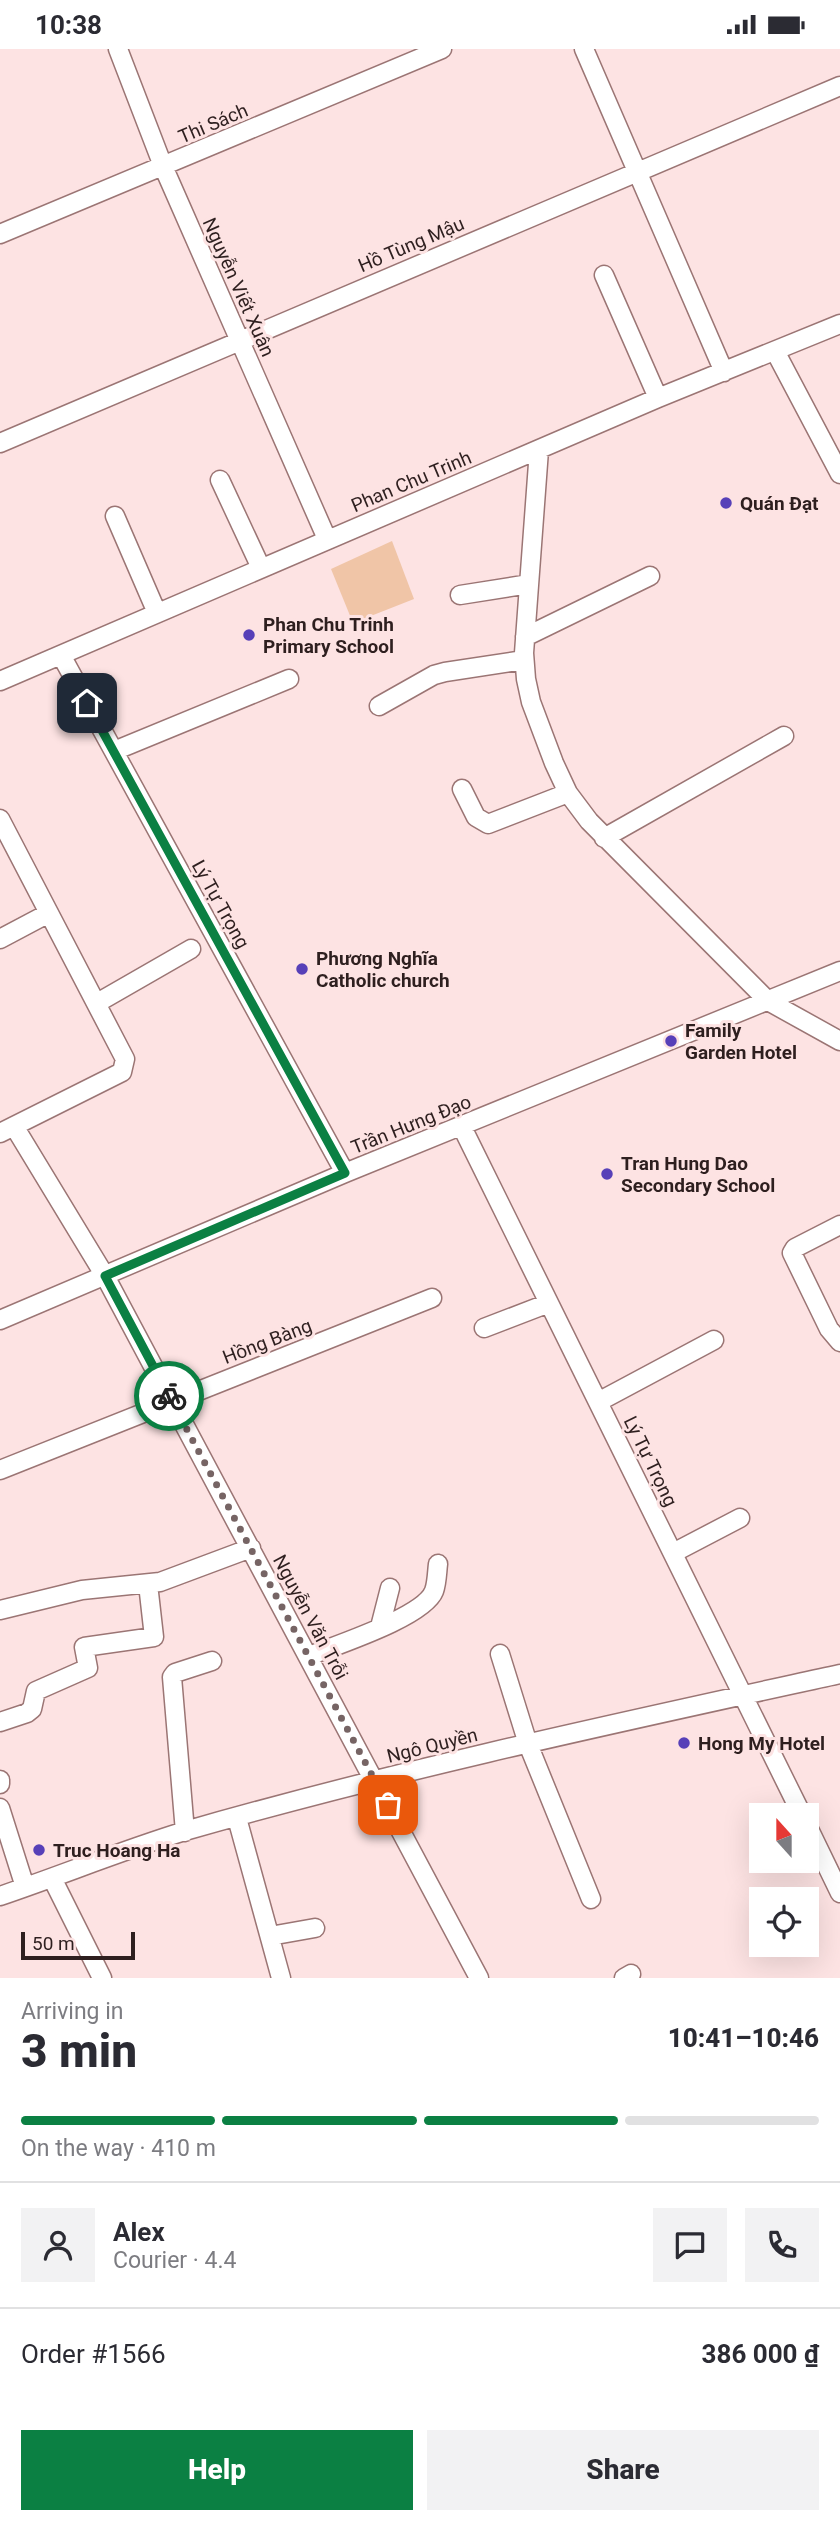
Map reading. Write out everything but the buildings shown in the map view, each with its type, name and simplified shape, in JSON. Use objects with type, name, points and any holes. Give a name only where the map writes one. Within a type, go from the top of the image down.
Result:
[{"type":"street","name":"Nguyễn Viết Xuân","points":[[118,49],[163,166],[327,539]]},
{"type":"street","name":"Thi Sách","points":[[0,235],[442,49]]},
{"type":"street","points":[[584,49],[724,372]]},
{"type":"street","name":"Hồ Tùng Mậu","points":[[0,443],[840,86]]},
{"type":"street","points":[[604,275],[658,398]]},
{"type":"street","name":"Phan Chu Trinh","points":[[0,681],[658,398],[840,324]]},
{"type":"street","points":[[775,351],[840,474]]},
{"type":"street","points":[[539,450],[524,660],[531,702],[568,793],[604,838],[768,1001],[840,1041]]},
{"type":"street","points":[[220,480],[261,568]]},
{"type":"street","points":[[115,516],[157,614]]},
{"type":"street","points":[[525,638],[650,576]]},
{"type":"street","points":[[460,595],[529,584]]},
{"type":"street","name":"Lý Tự Trọng","points":[[61,655],[345,1173]]},
{"type":"street","points":[[379,706],[445,671],[524,660]]},
{"type":"street","points":[[114,751],[289,679]]},
{"type":"street","points":[[604,838],[784,736]]},
{"type":"street","points":[[462,789],[476,817],[488,824],[568,793]]},
{"type":"street","points":[[0,819],[123,1051],[125,1066],[122,1072],[7,1129]]},
{"type":"street","points":[[0,939],[49,913]]},
{"type":"street","points":[[97,1003],[191,949]]},
{"type":"street","name":"Trần Hưng Đạo","points":[[0,1320],[345,1173],[840,971]]},
{"type":"street","name":"Lý Tự Trọng","points":[[462,1127],[796,1803]]},
{"type":"street","name":"Nguyễn Văn Trỗi","points":[[7,1129],[105,1276],[479,1978]]},
{"type":"street","points":[[840,1225],[795,1248],[792,1253],[829,1329],[840,1342]]},
{"type":"street","name":"Hồng Bàng","points":[[0,1470],[432,1298]]},
{"type":"street","points":[[484,1328],[549,1303]]},
{"type":"street","points":[[598,1402],[714,1340]]},
{"type":"street","points":[[673,1553],[740,1518]]},
{"type":"street","points":[[0,1610],[82,1590],[148,1584],[175,1578],[251,1548]]},
{"type":"street","points":[[309,1656],[421,1607],[434,1592],[438,1564]]},
{"type":"street","points":[[0,1722],[32,1709],[36,1691],[47,1684],[88,1668],[84,1647],[154,1637],[148,1584]]},
{"type":"street","points":[[380,1627],[390,1588]]},
{"type":"street","points":[[500,1654],[528,1744],[591,1899]]},
{"type":"street","points":[[185,1832],[172,1677],[175,1673],[212,1661]]},
{"type":"street","name":"Ngô Quyền","points":[[0,1896],[185,1832],[375,1781],[642,1716],[840,1674]]},
{"type":"street","points":[[0,1808],[25,1887]]},
{"type":"street","points":[[237,1818],[281,1978]]},
{"type":"street","points":[[819,1850],[840,1893]]},
{"type":"street","points":[[51,1878],[102,1978]]},
{"type":"street","points":[[270,1936],[315,1928]]},
{"type":"shaded area","points":[[392,541],[414,599],[353,623],[331,569]]},
{"type":"way so far","points":[[169,1396],[388,1805]]},
{"type":"place","name":"Quán Đạt","points":[[726,503]]},
{"type":"place","name":"Phan Chu Trinh Primary School","points":[[249,635]]},
{"type":"place","name":"Phương Nghĩa Catholic church","points":[[302,969]]},
{"type":"place","name":"Family Garden Hotel","points":[[671,1041]]},
{"type":"place","name":"Tran Hung Dao Secondary School","points":[[607,1174]]},
{"type":"place","name":"Hong My Hotel","points":[[684,1743]]},
{"type":"place","name":"Truc Hoang Ha","points":[[39,1850]]},
{"type":"route","points":[[87,703],[345,1173],[105,1276],[169,1396]]}]
